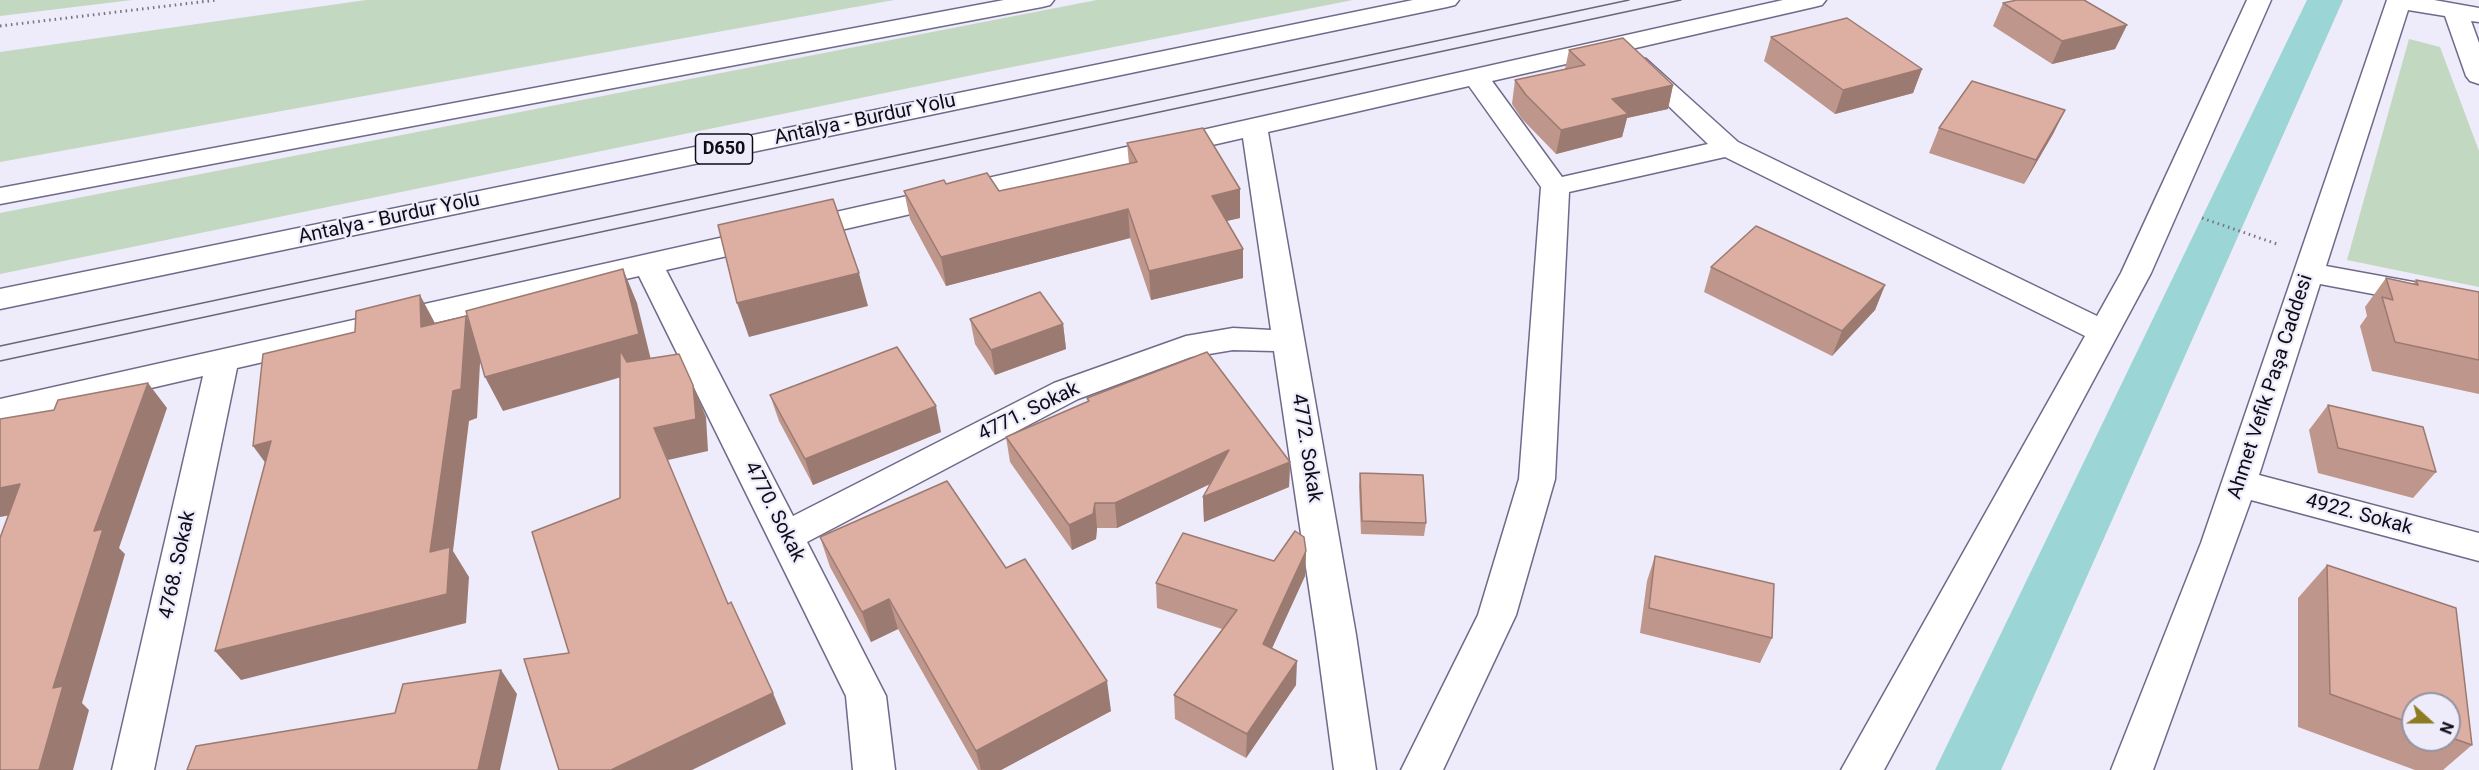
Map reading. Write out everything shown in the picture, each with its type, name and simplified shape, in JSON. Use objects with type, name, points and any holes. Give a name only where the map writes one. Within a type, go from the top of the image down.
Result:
[{"type":"main road","points":[[0,196],[1042,0]]},
{"type":"main road","name":"Antalya - Burdur Yolu","points":[[0,299],[1448,0]]},
{"type":"main road","points":[[0,411],[1254,125],[1814,0]]},
{"type":"main road","points":[[1862,770],[2136,273],[2259,0]]},
{"type":"main road","points":[[2399,0],[2467,13],[2479,76]]},
{"type":"main road","name":"Ahmet Vefik Paşa Caddesi","points":[[2132,770],[2219,543],[2399,0]]},
{"type":"main road","points":[[1616,44],[1728,148],[2103,332]]},
{"type":"main road","points":[[1422,770],[1497,615],[1536,479],[1555,187],[1475,76]]},
{"type":"main road","name":"4772. Sokak","points":[[1254,125],[1334,623],[1355,770]]},
{"type":"main road","points":[[1555,187],[1728,148]]},
{"type":"main road","name":"4770. Sokak","points":[[647,263],[866,696],[874,770]]},
{"type":"main road","points":[[2309,272],[2479,304]]},
{"type":"main road","name":"4771. Sokak","points":[[786,536],[1066,391],[1186,347],[1233,339],[1288,341]]},
{"type":"main road","name":"4768. Sokak","points":[[133,770],[223,360]]},
{"type":"main road","name":"4922. Sokak","points":[[2239,483],[2479,547]]},
{"type":"path","points":[[0,26],[217,0]]},
{"type":"path","points":[[2202,218],[2240,231]]},
{"type":"green space","points":[[0,0],[132,0],[0,16]]},
{"type":"green space","points":[[366,0],[894,0],[0,162],[0,52]]},
{"type":"green space","points":[[1097,0],[1353,0],[1007,68],[0,274],[0,213]]},
{"type":"green space","points":[[2409,39],[2440,47],[2479,151],[2479,287],[2347,260]]},
{"type":"building","points":[[2017,0],[2084,0],[2127,25],[2062,41],[2003,3]]},
{"type":"building","points":[[1847,18],[1922,69],[1843,90],[1771,37]]},
{"type":"building","points":[[1623,38],[1673,85],[1612,99],[1628,114],[1561,130],[1526,95],[1515,80],[1585,65],[1569,50]]},
{"type":"building","points":[[1972,81],[2065,110],[2036,160],[1939,128]]},
{"type":"building","points":[[1203,128],[1240,189],[1212,196],[1243,249],[1149,271],[1128,209],[941,257],[904,191],[944,180],[946,184],[987,173],[999,191],[1137,162],[1127,143]]},
{"type":"building","points":[[833,199],[859,273],[737,303],[718,225]]},
{"type":"building","points":[[1756,226],[1885,285],[1842,331],[1711,267]]},
{"type":"building","points":[[623,269],[639,334],[485,377],[466,311]]},
{"type":"building","points":[[2386,278],[2418,285],[2416,280],[2479,292],[2479,360],[2395,342],[2382,297],[2393,300]]},
{"type":"building","points":[[1040,292],[1063,324],[991,350],[970,319]]},
{"type":"building","points":[[420,295],[421,327],[466,316],[461,389],[453,391],[430,552],[450,547],[447,594],[215,651],[271,441],[253,446],[263,354],[355,332],[356,311]]},
{"type":"building","points":[[897,347],[936,406],[805,459],[770,395]]},
{"type":"building","points":[[620,350],[627,362],[679,354],[693,385],[696,419],[654,428],[728,604],[731,602],[773,693],[611,770],[559,770],[524,659],[569,653],[532,532],[620,498]]},
{"type":"building","points":[[1207,352],[1290,462],[1203,497],[1229,450],[1115,503],[1095,503],[1093,514],[1069,525],[1006,437],[1089,401],[1087,398]]},
{"type":"building","points":[[148,383],[94,531],[103,529],[53,688],[63,686],[39,770],[0,770],[0,538],[20,484],[0,488],[0,419],[54,410],[58,400]]},
{"type":"building","points":[[2328,405],[2423,427],[2436,472],[2338,448]]},
{"type":"building","points":[[1360,473],[1423,475],[1426,523],[1362,521]]},
{"type":"building","points":[[947,481],[1006,568],[1025,559],[1107,681],[976,751],[889,599],[862,612],[820,537]]},
{"type":"building","points":[[1295,531],[1304,537],[1306,551],[1263,644],[1297,661],[1247,734],[1174,695],[1237,610],[1156,583],[1183,533],[1274,561]]},
{"type":"building","points":[[1655,556],[1774,584],[1772,638],[1649,608]]},
{"type":"building","points":[[2327,565],[2456,608],[2472,745],[2461,741],[2461,692],[2401,692],[2401,720],[2330,694]]},
{"type":"building","points":[[501,670],[478,770],[187,770],[196,746],[395,713],[403,684]]},
{"type":"waterway","points":[[1968,770],[2325,0]]},
{"type":"tram line","points":[[0,346],[1629,0]]},
{"type":"tram line","points":[[0,361],[1681,0]]}]
